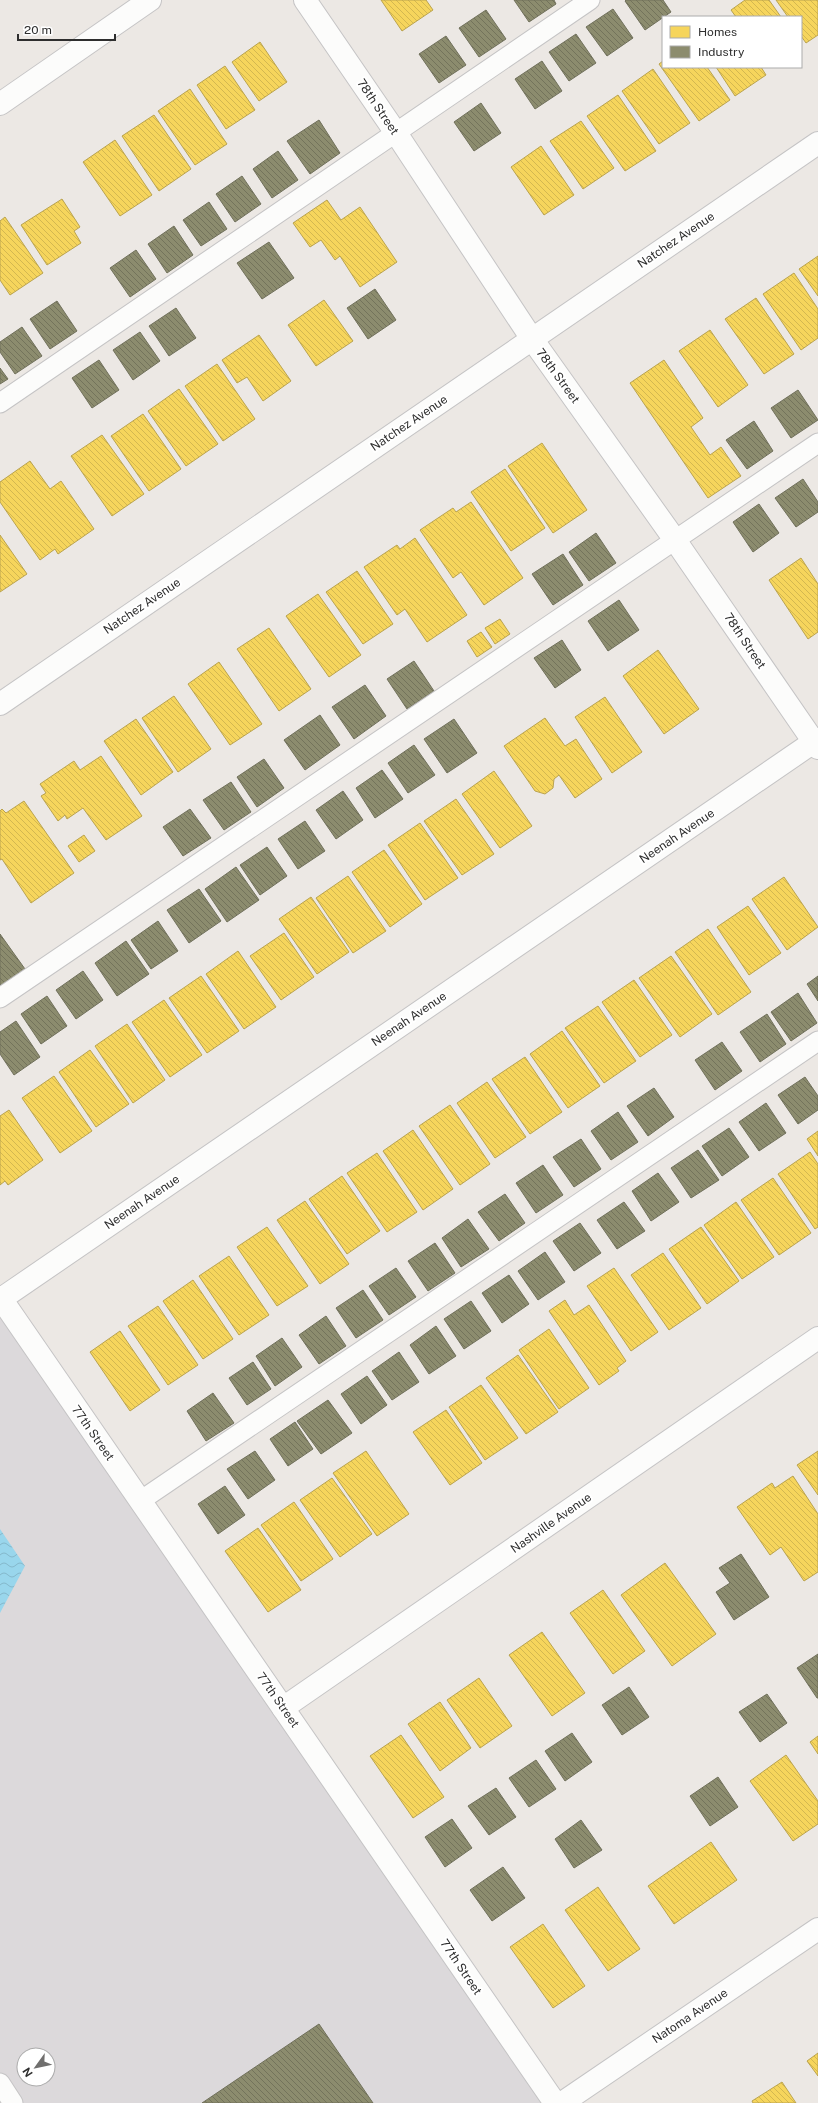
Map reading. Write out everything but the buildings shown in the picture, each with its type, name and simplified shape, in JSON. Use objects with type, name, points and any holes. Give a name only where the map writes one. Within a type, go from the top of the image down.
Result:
[{"type":"street","points":[[0,104],[150,0]]},
{"type":"street","name":"78th Street","points":[[305,0],[396,133],[532,339],[817,743]]},
{"type":"street","name":"Natchez Avenue","points":[[0,704],[818,143]]},
{"type":"street","name":"Neenah Avenue","points":[[0,1298],[817,743]]},
{"type":"street","name":"77th Street","points":[[0,1298],[554,2103]]},
{"type":"street","name":"Nashville Avenue","points":[[283,1708],[818,1338]]},
{"type":"street","name":"Natoma Avenue","points":[[562,2103],[818,1929]]},
{"type":"lane","points":[[0,403],[590,0]]},
{"type":"lane","points":[[0,998],[818,443]]},
{"type":"lane","points":[[140,1501],[818,1041]]},
{"type":"lane","points":[[0,2083],[13,2103]]},
{"type":"shaded area","points":[[0,1310],[543,2103],[0,2103]]},
{"type":"water","points":[[0,1529],[25,1566],[0,1613]]}]
